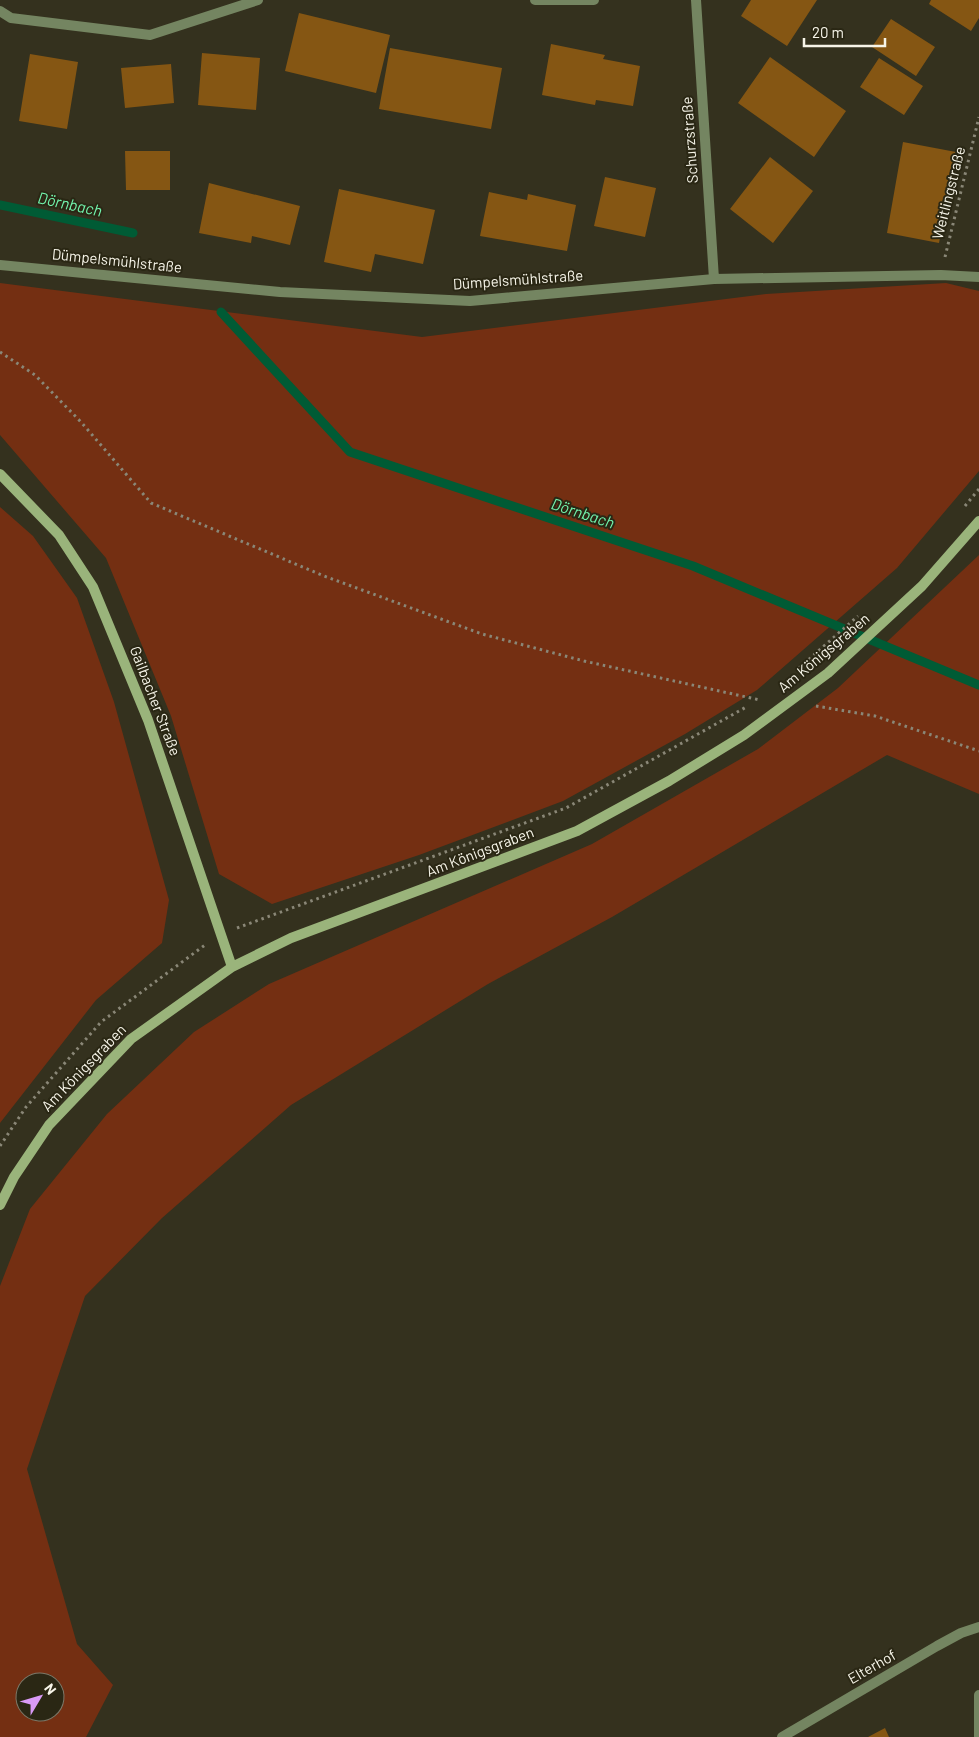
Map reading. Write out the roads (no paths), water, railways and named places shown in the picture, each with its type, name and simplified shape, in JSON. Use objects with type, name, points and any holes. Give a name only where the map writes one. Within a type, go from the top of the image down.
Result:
[{"type":"street","points":[[0,10],[11,18],[150,35],[258,0]]},
{"type":"street","points":[[535,0],[594,0]]},
{"type":"street","name":"Schurzstraße","points":[[696,0],[714,279]]},
{"type":"street","name":"Dümpelsmühlstraße","points":[[0,265],[280,292],[470,301],[714,279],[941,275],[979,277]]},
{"type":"street","name":"Gailbacher Straße","points":[[0,474],[59,535],[93,587],[148,720],[232,967]]},
{"type":"street","name":"Am Königsgraben","points":[[0,1205],[14,1177],[49,1125],[131,1039],[232,967],[291,938],[577,831],[669,781],[744,735],[828,673],[922,586],[979,520]]},
{"type":"street","name":"Elterhof","points":[[782,1737],[937,1646],[961,1633],[979,1627]]},
{"type":"street","points":[[978,1737],[979,1695]]},
{"type":"waterway","name":"Dörnbach","points":[[0,205],[133,233]]},
{"type":"waterway","name":"Dörnbach","points":[[221,312],[350,452],[693,566],[979,685]]}]
